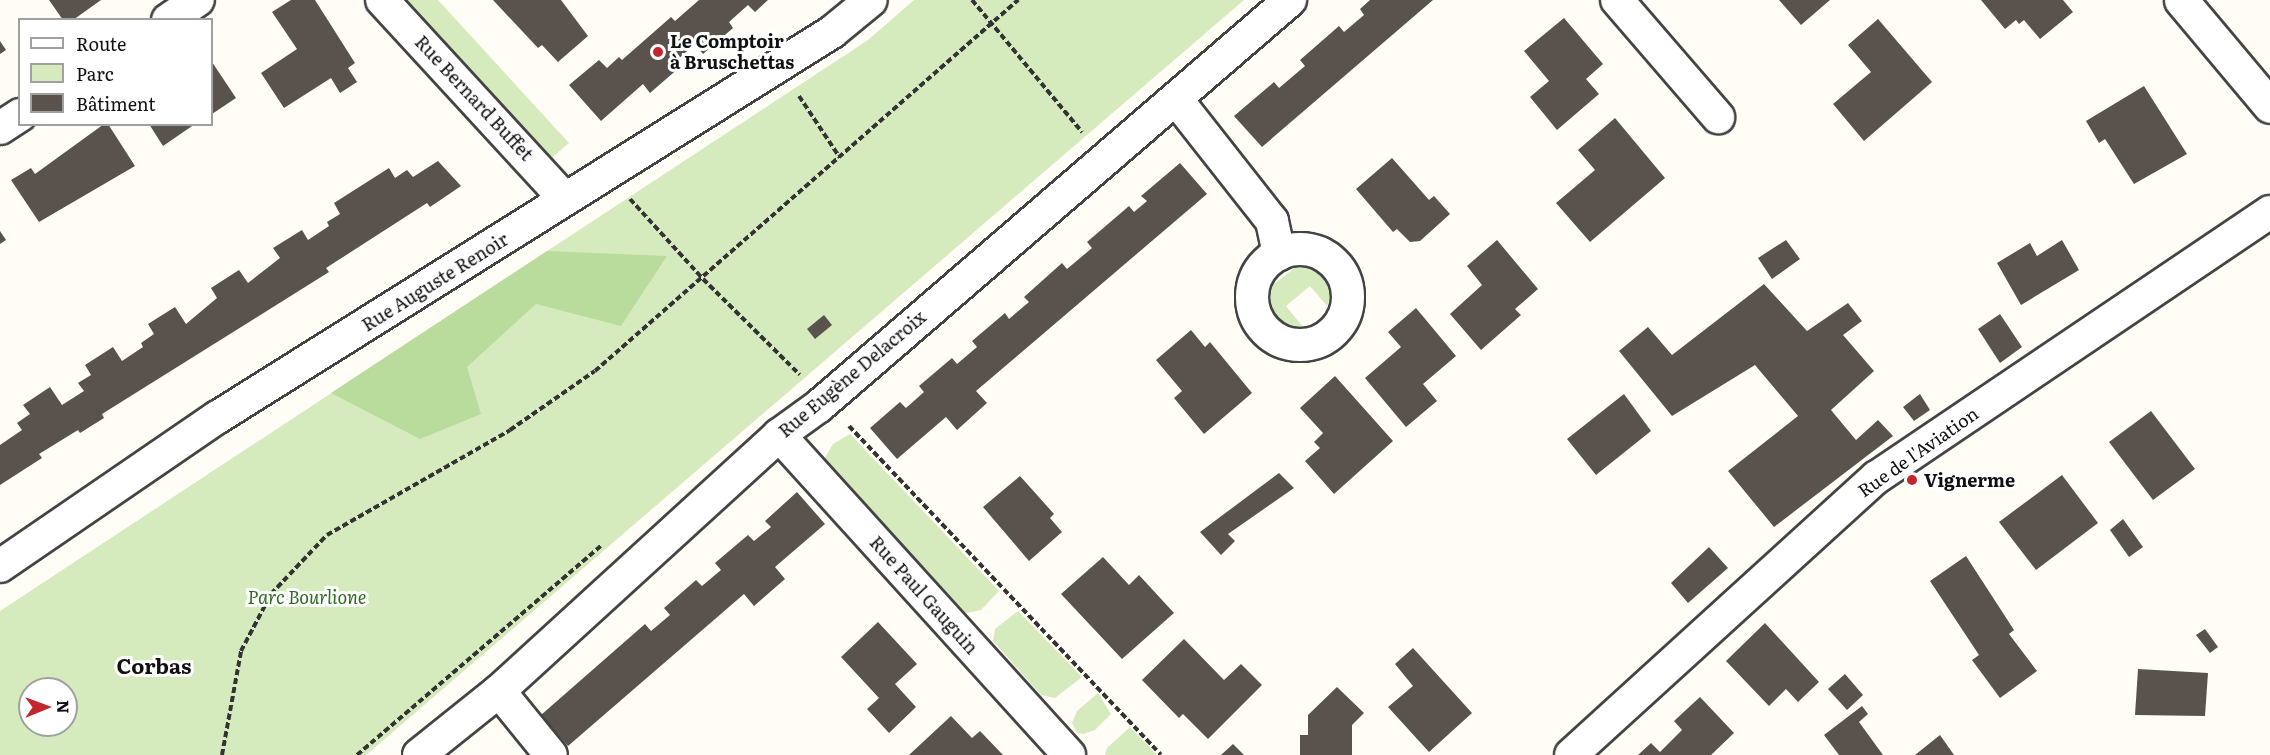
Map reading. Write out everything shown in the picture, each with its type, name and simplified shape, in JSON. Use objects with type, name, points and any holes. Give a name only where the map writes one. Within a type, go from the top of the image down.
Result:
[{"type":"street","points":[[171,18],[198,0]]},
{"type":"street","name":"Rue Bernard Buffet","points":[[382,0],[564,198]]},
{"type":"street","name":"Rue Auguste Renoir","points":[[0,566],[218,417],[519,230],[605,172],[832,32],[871,0]]},
{"type":"street","name":"Rue Eugène Delacroix","points":[[419,755],[499,691],[779,435],[819,406],[1290,0]]},
{"type":"street","points":[[1617,0],[1718,117]]},
{"type":"street","points":[[2181,0],[2270,106]]},
{"type":"street","points":[[1176,99],[1272,221],[1279,254]]},
{"type":"street","points":[[0,128],[18,116]]},
{"type":"street","name":"Rue de l'Aviation","points":[[1583,751],[1878,477],[2270,212]]},
{"type":"street","name":"Rue Paul Gauguin","points":[[779,435],[1069,755]]},
{"type":"street","points":[[499,691],[551,755]]},
{"type":"path","points":[[972,0],[1105,158]]},
{"type":"path","points":[[222,755],[242,651],[271,594],[327,535],[519,424],[595,371],[703,279],[1018,0]]},
{"type":"path","points":[[792,85],[840,158]]},
{"type":"path","points":[[605,172],[703,279],[800,375]]},
{"type":"path","points":[[819,406],[840,417],[1161,755]]},
{"type":"green space","points":[[403,0],[438,0],[569,143],[550,159]]},
{"type":"green space","name":"Parc Bourlione","points":[[914,0],[1244,0],[366,755],[0,755],[0,611],[868,40]]},
{"type":"green space","points":[[547,251],[667,256],[621,326],[536,304],[467,367],[481,414],[420,439],[331,393]]},
{"type":"green space","points":[[1301,263],[1316,268],[1332,293],[1327,306],[1310,286],[1286,306],[1303,327],[1288,331],[1266,312],[1263,299],[1265,291]]},
{"type":"green space","points":[[850,434],[999,591],[981,610],[966,613],[824,459],[833,444]]},
{"type":"green space","points":[[1018,611],[1082,677],[1055,698],[1041,695],[993,641],[995,629]]},
{"type":"green space","points":[[1098,693],[1111,714],[1095,730],[1083,734],[1076,732],[1072,723],[1077,711]]},
{"type":"green space","points":[[1130,727],[1157,755],[1105,755],[1107,748]]},
{"type":"building","points":[[49,0],[101,0],[76,18],[62,18]]},
{"type":"building","points":[[291,0],[315,0],[355,63],[348,68],[357,82],[340,93],[331,78],[284,108],[261,73],[297,49],[272,12]]},
{"type":"building","points":[[493,0],[561,0],[588,36],[558,62],[542,45],[538,48]]},
{"type":"building","points":[[699,0],[768,0],[755,12],[748,5],[729,22],[733,28],[703,54],[695,44],[676,61],[680,67],[650,93],[643,84],[601,121],[569,85],[599,60],[607,68],[619,57],[622,60],[671,17],[675,21]]},
{"type":"building","points":[[1370,0],[1433,0],[1262,147],[1234,116],[1274,82],[1279,88],[1305,66],[1300,60],[1339,26],[1344,32],[1364,15],[1360,9]]},
{"type":"building","points":[[1779,0],[1830,0],[1801,25]]},
{"type":"building","points":[[1981,0],[2063,0],[2073,12],[2040,39],[2024,20],[2019,24],[2016,20],[2005,29]]},
{"type":"building","points":[[1564,18],[1603,64],[1586,79],[1599,94],[1557,130],[1530,97],[1549,81],[1524,51]]},
{"type":"building","points":[[1878,19],[1932,82],[1864,141],[1833,104],[1871,72],[1848,45]]},
{"type":"building","points":[[0,41],[6,50],[0,54]]},
{"type":"building","points":[[213,64],[236,98],[213,113]]},
{"type":"building","points":[[2144,86],[2187,154],[2134,184],[2105,139],[2099,143],[2086,121]]},
{"type":"building","points":[[1615,118],[1665,178],[1590,242],[1556,203],[1595,170],[1578,150]]},
{"type":"building","points":[[101,126],[109,126],[135,166],[39,222],[11,180],[31,168],[35,174]]},
{"type":"building","points":[[150,126],[192,126],[163,146]]},
{"type":"building","points":[[1392,158],[1429,200],[1434,196],[1450,214],[1420,241],[1410,242],[1397,229],[1393,232],[1356,189]]},
{"type":"building","points":[[438,161],[461,186],[430,207],[427,203],[326,268],[329,272],[102,414],[104,418],[80,433],[78,430],[39,454],[42,458],[0,485],[0,445],[22,430],[17,423],[30,414],[23,405],[50,387],[62,405],[84,391],[78,383],[91,375],[85,365],[113,347],[122,361],[143,347],[141,343],[154,334],[148,324],[175,307],[186,324],[217,298],[211,288],[239,270],[248,283],[280,258],[273,248],[302,230],[308,240],[329,226],[327,222],[340,214],[334,203],[389,168],[395,178],[407,170],[413,177]]},
{"type":"building","points":[[1180,163],[1207,194],[976,391],[987,403],[957,430],[946,417],[897,459],[870,428],[900,402],[906,408],[924,392],[919,386],[952,358],[957,364],[977,347],[972,341],[1005,313],[1009,319],[1029,302],[1024,297],[1062,263],[1067,269],[1092,248],[1087,242],[1129,206],[1134,212],[1147,201],[1141,196]]},
{"type":"building","points":[[0,231],[6,240],[0,244]]},
{"type":"building","points":[[1497,240],[1538,289],[1515,309],[1521,315],[1481,350],[1450,314],[1482,285],[1467,266]]},
{"type":"building","points":[[1786,240],[1800,259],[1772,279],[1758,258]]},
{"type":"building","points":[[2062,240],[2079,270],[2021,305],[1997,263],[2030,243],[2037,256]]},
{"type":"building","points":[[1764,284],[1807,331],[1848,303],[1862,321],[1843,335],[1874,371],[1831,410],[1856,440],[1878,420],[1893,436],[1774,527],[1728,471],[1798,416],[1755,365],[1672,416],[1619,351],[1648,327],[1672,355]]},
{"type":"building","points":[[1416,308],[1456,356],[1423,384],[1437,401],[1406,427],[1365,378],[1401,347],[1388,332]]},
{"type":"building","points":[[2000,314],[2022,347],[2000,363],[1978,329]]},
{"type":"building","points":[[824,315],[832,325],[815,339],[807,329]]},
{"type":"building","points":[[1191,330],[1205,347],[1210,342],[1252,393],[1204,434],[1174,398],[1182,391],[1156,360]]},
{"type":"building","points":[[1335,376],[1393,441],[1334,494],[1305,461],[1320,448],[1314,442],[1323,433],[1300,408]]},
{"type":"building","points":[[1624,394],[1651,431],[1596,475],[1567,439]]},
{"type":"building","points":[[1920,394],[1930,410],[1914,421],[1903,407]]},
{"type":"building","points":[[2151,411],[2195,469],[2153,500],[2109,442]]},
{"type":"building","points":[[1279,473],[1294,488],[1228,534],[1235,541],[1221,555],[1200,532]]},
{"type":"building","points":[[2062,475],[2098,523],[2036,570],[1999,522]]},
{"type":"building","points":[[1020,476],[1054,514],[1050,518],[1062,532],[1029,561],[983,507]]},
{"type":"building","points":[[797,492],[825,524],[775,567],[785,579],[754,606],[744,594],[568,746],[541,715],[645,624],[651,631],[670,615],[664,608],[696,580],[702,586],[721,570],[715,563],[748,535],[754,541],[771,527],[765,521]]},
{"type":"building","points":[[2123,519],[2143,547],[2129,557],[2110,530]]},
{"type":"building","points":[[1709,547],[1728,568],[1688,603],[1671,583]]},
{"type":"building","points":[[1966,556],[2014,630],[2009,634],[2037,671],[2000,698],[1972,660],[1979,655],[1930,581]]},
{"type":"building","points":[[1103,557],[1129,585],[1139,575],[1174,613],[1122,659],[1061,594]]},
{"type":"building","points":[[878,622],[917,664],[895,684],[916,707],[889,733],[867,709],[879,698],[841,657]]},
{"type":"building","points":[[1765,623],[1819,682],[1798,702],[1786,689],[1769,706],[1726,661]]},
{"type":"building","points":[[2205,629],[2218,647],[2210,653],[2196,635]]},
{"type":"building","points":[[1184,639],[1224,680],[1241,664],[1262,685],[1208,739],[1183,714],[1179,718],[1142,680]]},
{"type":"building","points":[[1413,648],[1472,713],[1429,752],[1388,707],[1413,686],[1395,664]]},
{"type":"building","points":[[2138,669],[2208,673],[2205,716],[2135,715]]},
{"type":"building","points":[[1845,674],[1863,695],[1847,710],[1828,689]]},
{"type":"building","points":[[1337,687],[1364,713],[1352,725],[1352,755],[1300,755],[1300,735],[1308,735],[1308,715]]},
{"type":"building","points":[[1700,697],[1734,733],[1711,755],[1638,755],[1651,743],[1660,752],[1682,730],[1674,721]]},
{"type":"building","points":[[1862,706],[1868,714],[1859,722],[1883,755],[1839,755],[1824,735]]},
{"type":"building","points":[[951,716],[972,738],[980,731],[1003,755],[909,755]]},
{"type":"building","points":[[1940,735],[1954,755],[1915,755]]},
{"type":"building","points":[[1233,744],[1244,755],[1221,755]]},
{"type":"place","name":"Le Comptoir à Bruschettas","points":[[658,52]]},
{"type":"place","name":"Vignerme","points":[[1912,480]]},
{"type":"district","name":"Corbas","points":[[154,665]]}]
